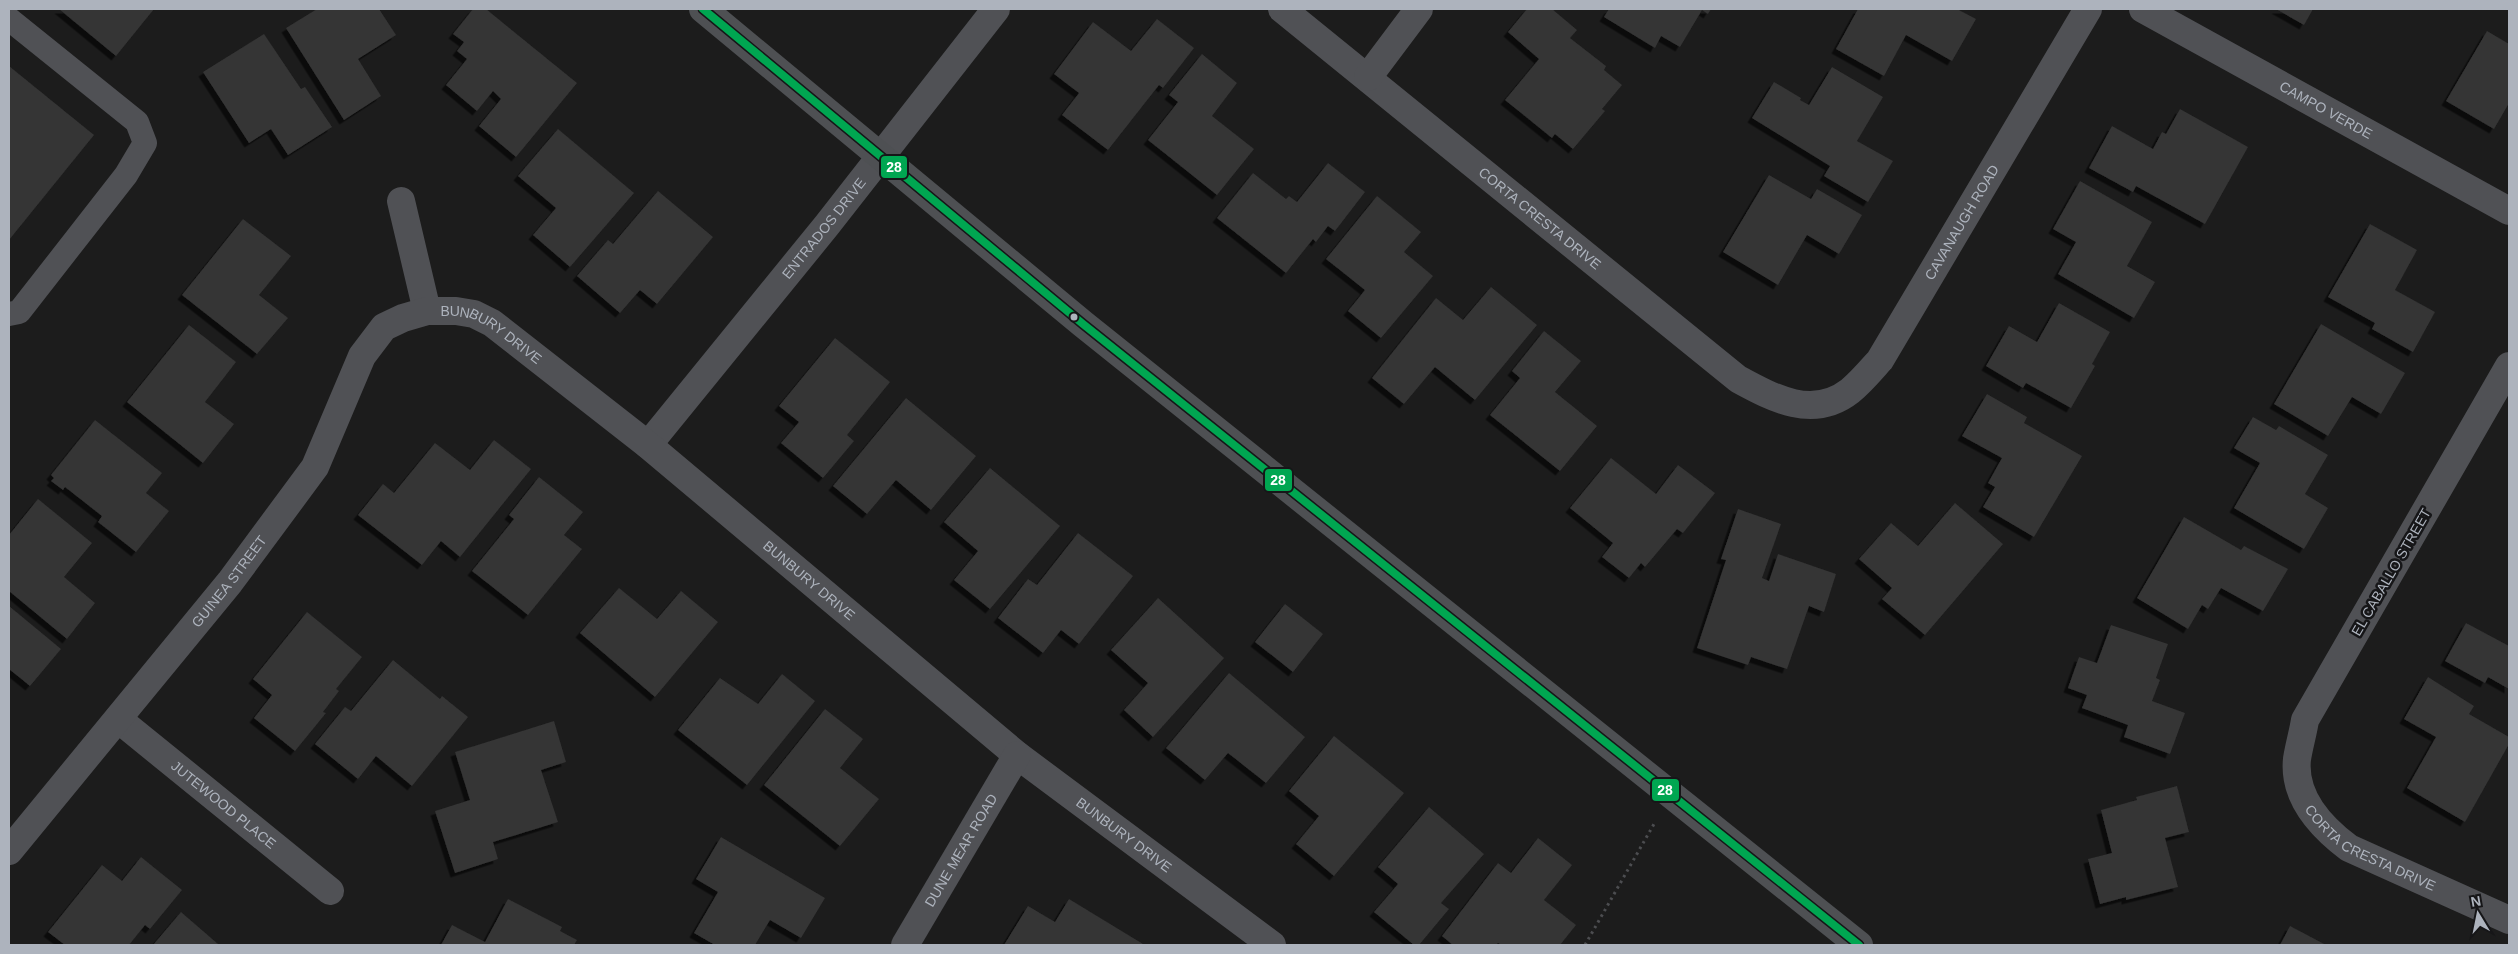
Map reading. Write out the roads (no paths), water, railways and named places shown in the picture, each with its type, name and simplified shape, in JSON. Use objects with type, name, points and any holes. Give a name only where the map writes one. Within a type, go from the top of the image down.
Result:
[{"type":"main road","points":[[703,9],[1083,324],[1859,945]]},
{"type":"street","name":"ENTRADOS DRIVE","points":[[648,445],[828,225],[996,9]]},
{"type":"street","name":"CORTA CRESTA DRIVE","points":[[1282,9],[1738,379],[1790,404],[1810,406]]},
{"type":"street","points":[[1368,77],[1419,9]]},
{"type":"street","name":"CAVANAUGH ROAD","points":[[1810,406],[1831,400],[1850,391],[1880,360],[2088,9]]},
{"type":"street","name":"CAMPO VERDE","points":[[2143,9],[2509,212]]},
{"type":"street","name":"BUNBURY DRIVE","points":[[401,201],[427,311],[456,310],[474,314],[492,322],[648,445],[1017,755],[1272,945]]},
{"type":"street","name":"GUINEA STREET","points":[[9,851],[230,582],[316,467],[362,356],[384,327],[402,318],[427,311]]},
{"type":"street","name":"EL CABALLO STREET","points":[[2299,786],[2297,760],[2305,720],[2509,366]]},
{"type":"street","name":"JUTEWOOD PLACE","points":[[118,720],[330,891]]},
{"type":"street","name":"DUNE MEAR ROAD","points":[[905,945],[1017,755]]},
{"type":"street","name":"CORTA CRESTA DRIVE","points":[[2299,786],[2312,813],[2327,832],[2349,848],[2509,920]]},
{"type":"lane","points":[[9,19],[137,122],[145,143],[126,175],[19,312],[9,314]]}]
